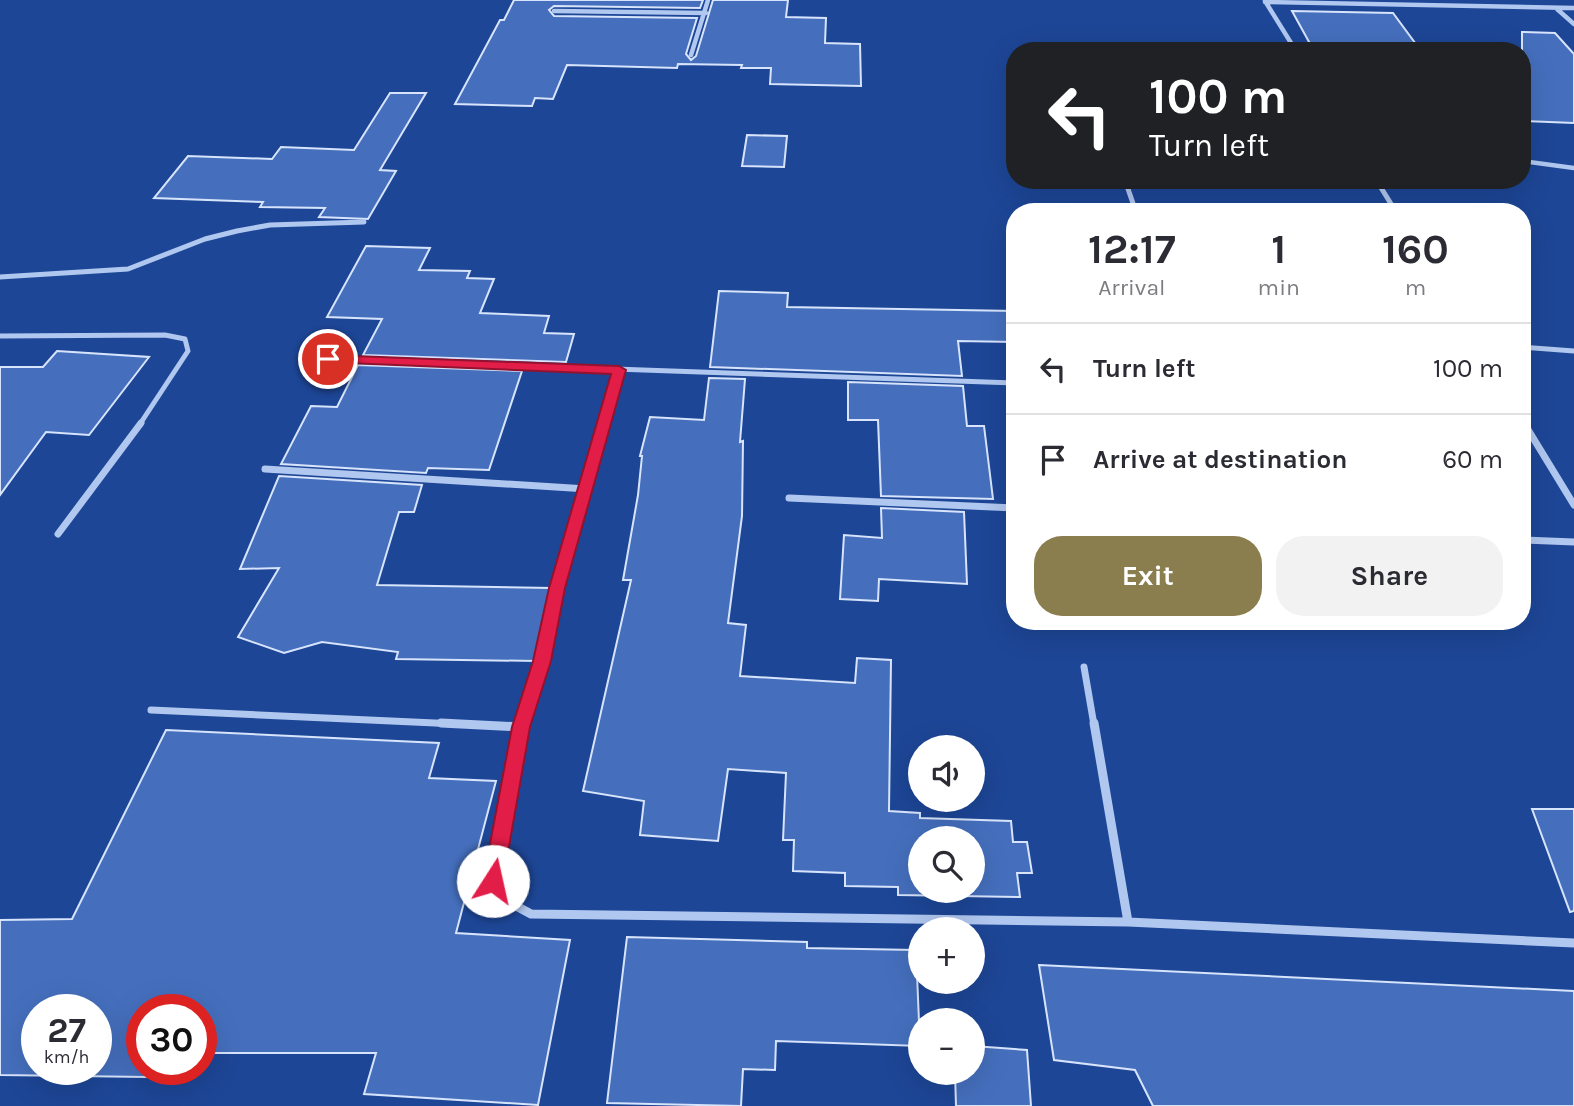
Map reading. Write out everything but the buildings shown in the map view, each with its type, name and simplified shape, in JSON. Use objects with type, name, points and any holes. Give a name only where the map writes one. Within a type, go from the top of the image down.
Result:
[{"type":"street","points":[[691,55],[708,0]]},
{"type":"street","points":[[1265,1],[1556,8],[1573,4]]},
{"type":"street","points":[[1265,1],[1290,42]]},
{"type":"street","points":[[1556,8],[1574,24]]},
{"type":"street","points":[[554,11],[706,13]]},
{"type":"street","points":[[1531,162],[1574,168]]},
{"type":"street","points":[[0,277],[128,269],[205,239],[237,231],[270,225],[364,222]]},
{"type":"street","points":[[0,337],[165,335],[185,339],[188,351],[144,419],[58,534]]},
{"type":"street","points":[[1531,348],[1574,351]]},
{"type":"street","points":[[328,359],[1006,383]]},
{"type":"street","points":[[619,370],[557,588],[542,661],[521,727],[493,881],[505,900],[531,914],[1129,922],[1574,943]]},
{"type":"street","points":[[1531,435],[1574,505]]},
{"type":"street","points":[[265,469],[587,489]]},
{"type":"street","points":[[789,498],[1006,508]]},
{"type":"street","points":[[1531,540],[1574,542]]},
{"type":"street","points":[[1084,667],[1129,922]]},
{"type":"street","points":[[151,710],[521,727]]},
{"type":"route","points":[[328,359],[619,370],[557,588],[542,661],[521,727],[493,881]]}]
